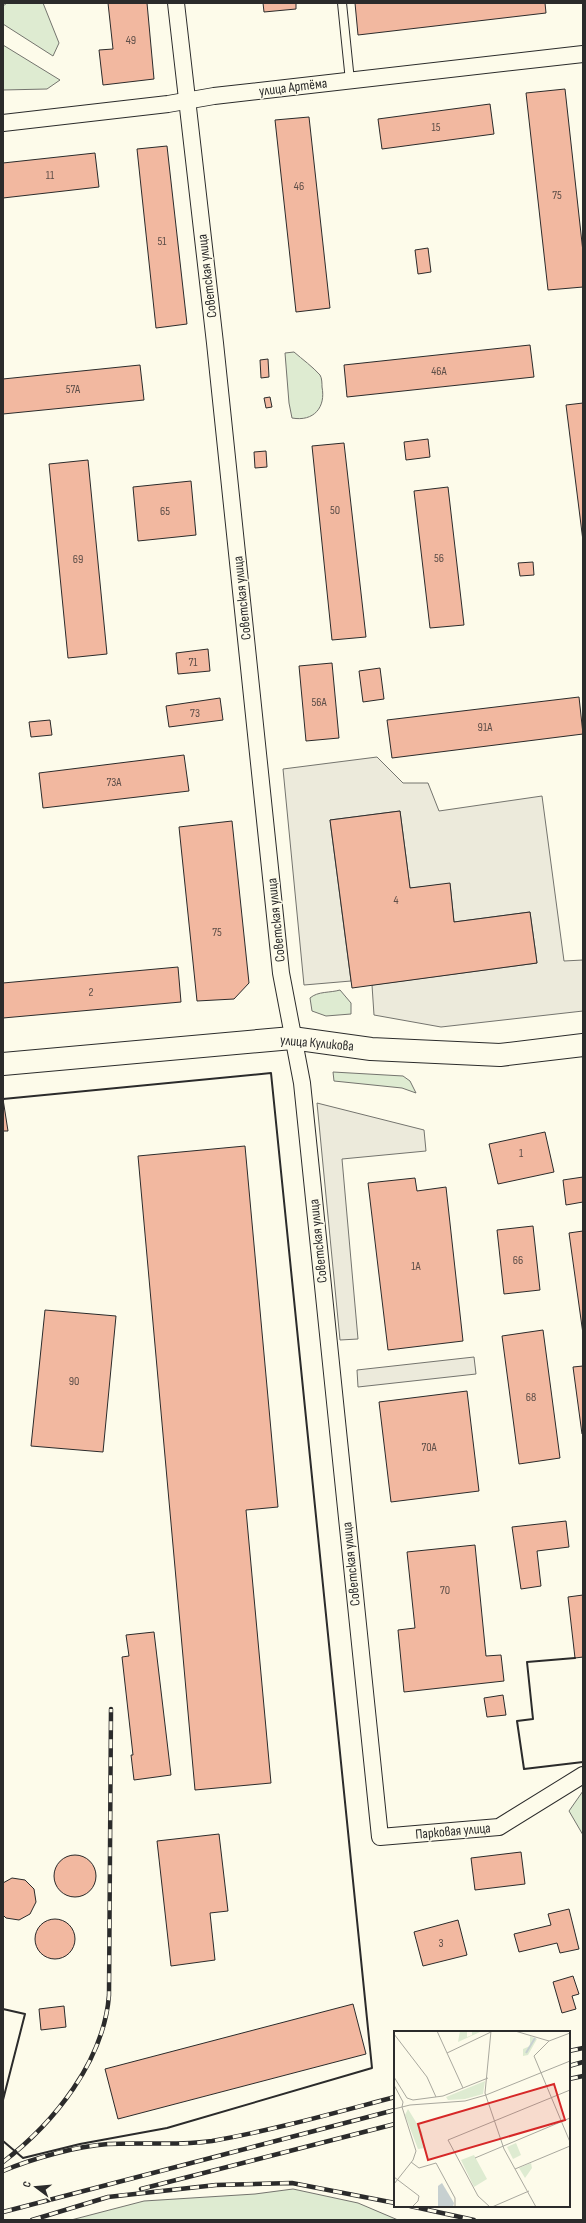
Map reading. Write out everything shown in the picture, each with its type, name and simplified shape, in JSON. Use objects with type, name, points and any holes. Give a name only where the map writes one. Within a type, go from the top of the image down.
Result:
[{"type":"main road","name":"улица Куликова","points":[[3,1064],[292,1038],[371,1049],[500,1055],[583,1044]]},
{"type":"street","name":"Советская улица","points":[[176,3],[186,101],[215,343],[281,974],[292,1038],[302,1083],[380,1837]]},
{"type":"street","name":"улица Артёма","points":[[3,123],[350,80],[583,54]]},
{"type":"street","name":"Парковая улица","points":[[380,1837],[499,1827],[583,1775]]},
{"type":"lane","points":[[342,3],[350,80]]},
{"type":"green space","points":[[7,3],[43,3],[59,43],[53,56],[3,24],[3,6]]},
{"type":"green space","points":[[3,45],[60,80],[47,89],[3,90]]},
{"type":"green space","points":[[294,352],[321,376],[322,381],[323,394],[320,407],[317,412],[307,418],[300,419],[292,418],[289,403],[285,353]]},
{"type":"green space","points":[[340,990],[351,1003],[351,1014],[326,1016],[312,1011],[310,998],[320,993]]},
{"type":"green space","points":[[333,1072],[403,1076],[410,1081],[416,1093],[402,1088],[334,1081]]},
{"type":"green space","points":[[583,1791],[583,1835],[569,1811]]},
{"type":"green space","points":[[293,2189],[358,2203],[398,2220],[71,2220],[144,2201],[255,2194]]},
{"type":"shaded area","points":[[377,757],[403,783],[428,783],[439,811],[542,796],[564,961],[583,960],[583,1011],[441,1027],[374,1015],[372,985],[537,963],[530,912],[454,922],[450,884],[410,888],[400,811],[330,820],[351,981],[304,985],[283,769]]},
{"type":"shaded area","points":[[317,1103],[424,1130],[426,1151],[342,1159],[358,1339],[340,1340]]},
{"type":"shaded area","points":[[474,1357],[476,1374],[358,1387],[357,1370]]},
{"type":"building","points":[[108,3],[147,3],[154,79],[103,85],[99,50],[113,49]]},
{"type":"building","points":[[263,3],[296,3],[296,9],[264,12]]},
{"type":"building","points":[[355,3],[545,3],[546,13],[358,35]]},
{"type":"building","points":[[565,89],[583,252],[583,287],[548,290],[526,93]]},
{"type":"building","points":[[490,104],[494,134],[382,149],[378,119]]},
{"type":"building","points":[[309,117],[330,308],[296,312],[275,120]]},
{"type":"building","points":[[167,146],[187,324],[156,328],[137,149]]},
{"type":"building","points":[[95,153],[99,187],[3,198],[3,163]]},
{"type":"building","points":[[428,248],[431,272],[418,274],[415,250]]},
{"type":"building","points":[[530,345],[534,377],[347,397],[344,365]]},
{"type":"building","points":[[268,359],[269,377],[261,378],[260,360]]},
{"type":"building","points":[[140,365],[144,400],[3,414],[3,379]]},
{"type":"building","points":[[270,397],[272,407],[266,408],[264,398]]},
{"type":"building","points":[[583,403],[583,541],[566,405]]},
{"type":"building","points":[[428,439],[430,457],[406,460],[404,442]]},
{"type":"building","points":[[344,443],[366,637],[332,640],[312,446]]},
{"type":"building","points":[[266,451],[267,467],[255,468],[254,452]]},
{"type":"building","points":[[88,460],[107,654],[68,658],[49,464]]},
{"type":"building","points":[[191,481],[196,535],[138,541],[133,487]]},
{"type":"building","points":[[448,487],[464,625],[430,628],[414,491]]},
{"type":"building","points":[[533,562],[534,575],[520,576],[518,563]]},
{"type":"building","points":[[208,649],[210,671],[178,674],[176,653]]},
{"type":"building","points":[[332,663],[339,738],[306,741],[299,666]]},
{"type":"building","points":[[380,668],[384,699],[363,702],[359,671]]},
{"type":"building","points":[[579,697],[583,734],[392,758],[387,720]]},
{"type":"building","points":[[220,698],[223,720],[169,727],[166,706]]},
{"type":"building","points":[[50,720],[52,735],[31,737],[29,722]]},
{"type":"building","points":[[184,755],[189,791],[43,808],[39,773]]},
{"type":"building","points":[[400,811],[410,888],[450,883],[454,922],[530,912],[537,963],[352,988],[330,820]]},
{"type":"building","points":[[232,821],[249,983],[234,999],[197,1001],[179,827]]},
{"type":"building","points":[[178,967],[181,1002],[3,1018],[3,983]]},
{"type":"building","points":[[3,1099],[8,1131],[3,1131]]},
{"type":"building","points":[[545,1132],[554,1172],[498,1184],[489,1144]]},
{"type":"building","points":[[245,1146],[278,1507],[246,1510],[271,1783],[195,1790],[138,1156]]},
{"type":"building","points":[[583,1177],[583,1202],[566,1205],[563,1180]]},
{"type":"building","points":[[415,1178],[417,1191],[446,1187],[463,1341],[388,1350],[368,1183]]},
{"type":"building","points":[[533,1226],[540,1290],[504,1294],[497,1230]]},
{"type":"building","points":[[583,1231],[583,1334],[569,1233]]},
{"type":"building","points":[[45,1310],[116,1316],[103,1452],[31,1446]]},
{"type":"building","points":[[543,1330],[560,1458],[519,1464],[502,1336]]},
{"type":"building","points":[[583,1366],[583,1434],[582,1434],[573,1367]]},
{"type":"building","points":[[467,1391],[479,1491],[391,1502],[379,1402]]},
{"type":"building","points":[[566,1521],[569,1547],[537,1551],[541,1586],[521,1589],[512,1527]]},
{"type":"building","points":[[475,1545],[486,1656],[501,1655],[504,1681],[404,1692],[398,1630],[415,1628],[407,1552]]},
{"type":"building","points":[[583,1595],[583,1657],[575,1658],[568,1597]]},
{"type":"building","points":[[154,1632],[171,1775],[134,1780],[131,1755],[133,1755],[122,1657],[129,1656],[126,1635]]},
{"type":"building","points":[[503,1695],[506,1715],[487,1717],[484,1698]]},
{"type":"building","points":[[219,1834],[228,1911],[210,1913],[215,1960],[171,1966],[157,1841]]},
{"type":"building","points":[[521,1852],[525,1884],[475,1890],[471,1858]]},
{"type":"building","points":[[75,1855],[90,1861],[96,1876],[90,1891],[75,1897],[60,1891],[54,1876],[60,1861]]},
{"type":"building","points":[[12,1878],[25,1880],[34,1889],[36,1902],[30,1914],[19,1920],[6,1918],[3,1915],[3,1883]]},
{"type":"building","points":[[569,1909],[579,1949],[560,1953],[557,1943],[519,1952],[514,1934],[551,1925],[548,1914]]},
{"type":"building","points":[[59,1919],[66,1922],[72,1928],[75,1939],[74,1947],[66,1956],[59,1959],[51,1959],[44,1956],[36,1947],[35,1935],[38,1928],[47,1920]]},
{"type":"building","points":[[458,1920],[467,1955],[423,1966],[414,1932]]},
{"type":"building","points":[[573,1976],[579,1994],[572,1996],[576,2009],[562,2013],[553,1982]]},
{"type":"building","points":[[353,2004],[366,2054],[118,2119],[105,2069]]},
{"type":"building","points":[[64,2006],[66,2027],[41,2030],[39,2009]]},
{"type":"railway","points":[[3,2162],[40,2129],[73,2089],[87,2067],[98,2043],[105,2020],[109,1995],[111,1709]]},
{"type":"railway","points":[[570,2051],[583,2048]]},
{"type":"railway","points":[[570,2066],[583,2062]]},
{"type":"railway","points":[[570,2079],[583,2076]]},
{"type":"railway","points":[[3,2171],[27,2162],[82,2147],[108,2144],[186,2143],[235,2137],[394,2097]]},
{"type":"railway","points":[[3,2212],[394,2110]]},
{"type":"railway","points":[[141,2189],[394,2124]]},
{"type":"railway","points":[[32,2220],[108,2197],[216,2185],[292,2183],[394,2203]]},
{"type":"railway","points":[[415,2207],[474,2220]]},
{"type":"wall","points":[[3,1099],[271,1073],[372,2068],[167,2128],[80,2144],[23,2158],[3,2141]]},
{"type":"wall","points":[[575,1658],[527,1662],[533,1719],[517,1721],[524,1769],[583,1762]]},
{"type":"wall","points":[[3,2009],[25,2014],[3,2100]]}]
